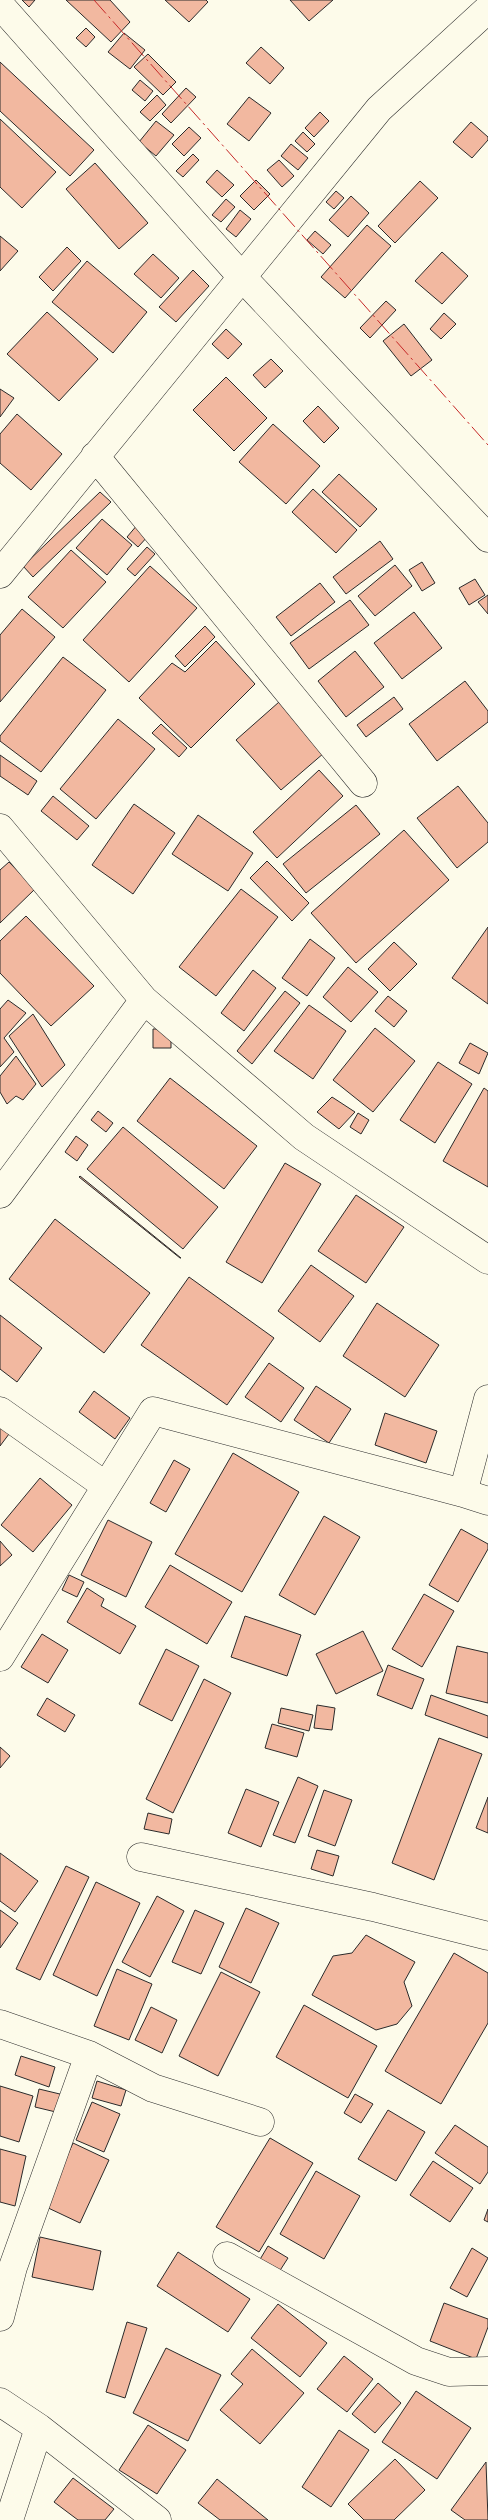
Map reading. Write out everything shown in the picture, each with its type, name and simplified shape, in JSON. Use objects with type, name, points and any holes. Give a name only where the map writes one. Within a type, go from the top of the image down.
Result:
[{"type":"street","points":[[0,5],[242,276],[488,538]]},
{"type":"street","points":[[0,574],[379,109],[488,9]]},
{"type":"street","points":[[96,456],[363,783]]},
{"type":"street","points":[[0,828],[144,1000],[304,1136],[488,1260]]},
{"type":"street","points":[[0,1194],[144,1000]]},
{"type":"street","points":[[0,1656],[153,1411],[476,1497],[488,1399]]},
{"type":"street","points":[[0,1411],[106,1486]]},
{"type":"street","points":[[140,1857],[373,1907],[488,1936]]},
{"type":"street","points":[[0,2024],[89,2055],[153,2088],[260,2122]]},
{"type":"street","points":[[0,2317],[13,2267],[89,2055]]},
{"type":"street","points":[[227,2256],[416,2361],[449,2372],[488,2371]]},
{"type":"street","points":[[0,2402],[38,2428],[157,2520]]},
{"type":"street","points":[[9,2520],[38,2428]]},
{"type":"building","points":[[22,0],[35,0],[29,7]]},
{"type":"building","points":[[66,0],[110,0],[130,22],[111,42]]},
{"type":"building","points":[[165,0],[206,0],[208,2],[189,22]]},
{"type":"building","points":[[290,0],[333,0],[309,21]]},
{"type":"building","points":[[86,28],[95,37],[86,47],[76,38]]},
{"type":"building","points":[[124,33],[145,50],[130,69],[108,52]]},
{"type":"building","points":[[261,47],[284,68],[270,84],[246,63]]},
{"type":"building","points":[[148,54],[176,82],[163,95],[134,67]]},
{"type":"building","points":[[0,62],[94,150],[70,176],[0,111]]},
{"type":"building","points":[[140,80],[153,91],[145,101],[132,90]]},
{"type":"building","points":[[186,88],[196,97],[171,123],[162,114]]},
{"type":"building","points":[[157,95],[166,105],[150,121],[140,112]]},
{"type":"building","points":[[249,97],[271,113],[249,141],[227,124]]},
{"type":"building","points":[[320,112],[329,121],[314,137],[305,128]]},
{"type":"building","points":[[0,119],[56,172],[22,208],[0,187]]},
{"type":"building","points":[[156,121],[174,135],[156,156],[139,142]]},
{"type":"building","points":[[471,122],[488,137],[488,140],[472,158],[453,142]]},
{"type":"building","points":[[189,127],[201,138],[184,156],[172,144]]},
{"type":"building","points":[[303,132],[315,144],[307,152],[295,141]]},
{"type":"building","points":[[291,144],[308,158],[298,170],[281,156]]},
{"type":"building","points":[[193,154],[199,160],[183,177],[176,171]]},
{"type":"building","points":[[279,160],[294,176],[282,187],[267,170]]},
{"type":"building","points":[[95,163],[148,223],[119,249],[66,189]]},
{"type":"building","points":[[217,170],[234,185],[222,197],[206,182]]},
{"type":"building","points":[[256,180],[270,194],[254,210],[240,196]]},
{"type":"building","points":[[420,181],[438,198],[395,243],[378,226]]},
{"type":"building","points":[[336,191],[344,198],[334,209],[326,202]]},
{"type":"building","points":[[351,196],[369,213],[348,237],[329,220]]},
{"type":"building","points":[[226,199],[235,207],[221,222],[212,215]]},
{"type":"building","points":[[240,210],[251,219],[236,237],[226,229]]},
{"type":"building","points":[[367,225],[391,246],[345,298],[321,277]]},
{"type":"building","points":[[315,231],[331,245],[323,254],[307,240]]},
{"type":"building","points":[[0,236],[18,251],[0,271]]},
{"type":"building","points":[[67,247],[81,261],[53,291],[39,277]]},
{"type":"building","points":[[442,252],[468,276],[442,304],[415,281]]},
{"type":"building","points":[[153,254],[179,278],[161,298],[134,274]]},
{"type":"building","points":[[87,261],[147,312],[113,353],[52,302]]},
{"type":"building","points":[[193,270],[209,286],[176,322],[159,307]]},
{"type":"building","points":[[386,301],[396,310],[370,338],[360,328]]},
{"type":"building","points":[[47,312],[98,359],[59,401],[7,354]]},
{"type":"building","points":[[444,313],[456,324],[441,339],[430,329]]},
{"type":"building","points":[[404,324],[432,360],[411,376],[383,341]]},
{"type":"building","points":[[226,329],[242,344],[228,359],[212,344]]},
{"type":"building","points":[[271,359],[283,371],[265,388],[253,375]]},
{"type":"building","points":[[226,377],[267,418],[234,451],[193,410]]},
{"type":"building","points":[[0,389],[14,398],[0,417]]},
{"type":"building","points":[[318,406],[339,428],[324,443],[303,421]]},
{"type":"building","points":[[17,414],[62,454],[31,490],[0,463],[0,434]]},
{"type":"building","points":[[273,424],[320,466],[286,504],[239,462]]},
{"type":"building","points":[[339,474],[377,509],[360,527],[322,492]]},
{"type":"building","points":[[313,489],[357,530],[336,553],[292,512]]},
{"type":"building","points":[[100,492],[111,502],[33,577],[23,566]]},
{"type":"building","points":[[102,519],[132,545],[107,575],[76,548]]},
{"type":"building","points":[[138,524],[149,535],[138,547],[127,537]]},
{"type":"building","points":[[380,541],[393,559],[346,594],[333,577]]},
{"type":"building","points":[[147,547],[155,554],[135,576],[127,569]]},
{"type":"building","points":[[71,550],[106,582],[63,628],[28,597]]},
{"type":"building","points":[[422,562],[435,583],[422,591],[409,570]]},
{"type":"building","points":[[395,565],[412,586],[375,616],[358,596]]},
{"type":"building","points":[[150,566],[197,608],[129,682],[83,640]]},
{"type":"building","points":[[475,579],[485,595],[469,605],[459,588]]},
{"type":"building","points":[[320,583],[335,602],[291,636],[276,617]]},
{"type":"building","points":[[488,595],[488,614],[478,602]]},
{"type":"building","points":[[350,600],[369,625],[309,669],[290,643]]},
{"type":"building","points":[[22,609],[55,637],[0,702],[0,635]]},
{"type":"building","points":[[414,612],[442,648],[402,679],[374,643]]},
{"type":"building","points":[[205,626],[215,637],[185,667],[175,656]]},
{"type":"building","points":[[216,641],[255,684],[191,748],[139,698],[172,663],[185,672]]},
{"type":"building","points":[[355,651],[384,687],[346,717],[318,681]]},
{"type":"building","points":[[63,657],[106,690],[41,772],[0,741],[0,736]]},
{"type":"building","points":[[465,681],[488,711],[488,722],[437,761],[409,724]]},
{"type":"building","points":[[394,697],[403,709],[366,737],[357,725]]},
{"type":"building","points":[[279,702],[324,753],[281,790],[236,740]]},
{"type":"building","points":[[118,719],[155,749],[96,819],[60,789]]},
{"type":"building","points":[[161,724],[187,748],[179,757],[152,733]]},
{"type":"building","points":[[0,755],[37,781],[28,795],[0,776]]},
{"type":"building","points":[[319,770],[343,796],[277,858],[253,832]]},
{"type":"building","points":[[458,786],[488,823],[488,842],[457,868],[417,818]]},
{"type":"building","points":[[53,796],[89,826],[77,840],[41,811]]},
{"type":"building","points":[[134,804],[175,833],[133,894],[92,865]]},
{"type":"building","points":[[356,805],[380,834],[306,893],[283,864]]},
{"type":"building","points":[[198,815],[253,853],[228,891],[172,854]]},
{"type":"building","points":[[404,830],[449,880],[356,963],[311,913]]},
{"type":"building","points":[[267,861],[309,903],[292,921],[250,878]]},
{"type":"building","points":[[9,862],[35,889],[0,923],[0,870]]},
{"type":"building","points":[[241,889],[278,917],[216,996],[179,967]]},
{"type":"building","points":[[26,916],[94,986],[51,1026],[0,973],[0,941]]},
{"type":"building","points":[[488,927],[488,1004],[452,978]]},
{"type":"building","points":[[310,939],[335,958],[307,996],[282,978]]},
{"type":"building","points":[[394,942],[417,964],[390,991],[368,969]]},
{"type":"building","points":[[348,967],[378,992],[351,1022],[323,997]]},
{"type":"building","points":[[253,970],[276,988],[244,1031],[221,1013]]},
{"type":"building","points":[[285,991],[300,1003],[252,1064],[237,1051]]},
{"type":"building","points":[[388,996],[407,1011],[394,1027],[375,1011]]},
{"type":"building","points":[[8,1000],[26,1013],[4,1038],[14,1052],[0,1067],[0,1009]]},
{"type":"building","points":[[309,1005],[346,1031],[313,1079],[274,1051]]},
{"type":"building","points":[[33,1014],[65,1065],[42,1087],[9,1036]]},
{"type":"building","points":[[375,1028],[415,1061],[373,1112],[333,1080]]},
{"type":"building","points":[[153,1029],[171,1029],[171,1048],[153,1048]]},
{"type":"building","points":[[470,1043],[488,1053],[479,1074],[459,1063]]},
{"type":"building","points":[[16,1056],[36,1084],[23,1100],[16,1096],[7,1104],[0,1092],[0,1076]]},
{"type":"building","points":[[438,1062],[472,1084],[435,1143],[400,1120]]},
{"type":"building","points":[[170,1078],[257,1146],[224,1189],[137,1121]]},
{"type":"building","points":[[484,1088],[488,1091],[488,1187],[443,1161]]},
{"type":"building","points":[[332,1097],[355,1112],[339,1129],[317,1112]]},
{"type":"building","points":[[98,1111],[113,1123],[106,1132],[91,1120]]},
{"type":"building","points":[[358,1113],[369,1120],[361,1134],[350,1127]]},
{"type":"building","points":[[123,1127],[218,1207],[183,1249],[87,1169]]},
{"type":"building","points":[[76,1136],[88,1145],[77,1161],[65,1152]]},
{"type":"building","points":[[285,1163],[321,1184],[262,1283],[226,1262]]},
{"type":"building","points":[[80,1176],[181,1258],[79,1177]]},
{"type":"building","points":[[356,1195],[404,1227],[366,1283],[318,1251]]},
{"type":"building","points":[[55,1219],[150,1293],[104,1353],[9,1279]]},
{"type":"building","points":[[311,1265],[354,1296],[320,1342],[278,1311]]},
{"type":"building","points":[[189,1277],[274,1338],[227,1405],[141,1345]]},
{"type":"building","points":[[377,1303],[439,1345],[405,1397],[343,1356]]},
{"type":"building","points":[[0,1315],[42,1348],[17,1382],[0,1369]]},
{"type":"building","points":[[269,1363],[304,1388],[281,1422],[245,1397]]},
{"type":"building","points":[[316,1386],[351,1409],[329,1443],[294,1420]]},
{"type":"building","points":[[94,1391],[130,1418],[115,1439],[79,1412]]},
{"type":"building","points":[[385,1413],[437,1431],[426,1463],[375,1445]]},
{"type":"building","points":[[0,1420],[12,1430],[0,1446]]},
{"type":"building","points":[[233,1453],[299,1492],[242,1592],[175,1554]]},
{"type":"building","points":[[174,1460],[190,1469],[166,1512],[150,1503]]},
{"type":"building","points":[[40,1478],[72,1505],[33,1552],[1,1525]]},
{"type":"building","points":[[324,1516],[360,1537],[315,1615],[279,1595]]},
{"type":"building","points":[[108,1520],[152,1542],[126,1597],[81,1575]]},
{"type":"building","points":[[461,1529],[488,1544],[488,1549],[458,1602],[429,1585]]},
{"type":"building","points":[[0,1541],[12,1555],[0,1566]]},
{"type":"building","points":[[170,1565],[232,1602],[207,1644],[145,1607]]},
{"type":"building","points":[[69,1575],[84,1582],[77,1597],[62,1590]]},
{"type":"building","points":[[87,1588],[104,1599],[101,1606],[136,1626],[120,1654],[67,1622]]},
{"type":"building","points":[[424,1594],[454,1611],[422,1667],[392,1649]]},
{"type":"building","points":[[245,1616],[301,1635],[287,1676],[231,1657]]},
{"type":"building","points":[[363,1631],[383,1671],[336,1694],[316,1654]]},
{"type":"building","points":[[42,1634],[68,1650],[48,1683],[21,1667]]},
{"type":"building","points":[[457,1646],[488,1653],[488,1703],[446,1693]]},
{"type":"building","points":[[166,1649],[199,1666],[172,1721],[139,1704]]},
{"type":"building","points":[[388,1665],[424,1679],[412,1709],[377,1695]]},
{"type":"building","points":[[204,1679],[231,1693],[173,1813],[146,1799]]},
{"type":"building","points":[[431,1695],[488,1716],[488,1738],[425,1715]]},
{"type":"building","points":[[47,1698],[75,1715],[65,1732],[37,1715]]},
{"type":"building","points":[[317,1705],[335,1708],[332,1730],[314,1728]]},
{"type":"building","points":[[281,1708],[313,1715],[309,1731],[278,1723]]},
{"type":"building","points":[[272,1724],[304,1733],[297,1757],[265,1748]]},
{"type":"building","points":[[439,1738],[482,1754],[434,1880],[392,1863]]},
{"type":"building","points":[[0,1747],[10,1756],[0,1768]]},
{"type":"building","points":[[298,1777],[318,1786],[295,1843],[273,1835]]},
{"type":"building","points":[[246,1789],[279,1802],[261,1847],[228,1833]]},
{"type":"building","points":[[324,1790],[352,1800],[335,1846],[308,1836]]},
{"type":"building","points":[[488,1797],[488,1833],[476,1828]]},
{"type":"building","points":[[148,1813],[172,1819],[169,1834],[144,1829]]},
{"type":"building","points":[[317,1850],[339,1856],[333,1876],[311,1869]]},
{"type":"building","points":[[0,1853],[38,1881],[15,1912],[0,1901]]},
{"type":"building","points":[[66,1866],[89,1877],[40,1980],[16,1969]]},
{"type":"building","points":[[96,1882],[140,1903],[97,1996],[53,1975]]},
{"type":"building","points":[[157,1896],[184,1911],[150,1977],[122,1962]]},
{"type":"building","points":[[246,1908],[279,1923],[251,1983],[219,1967]]},
{"type":"building","points":[[0,1910],[18,1923],[0,1948]]},
{"type":"building","points":[[195,1910],[224,1923],[201,1974],[172,1962]]},
{"type":"building","points":[[366,1935],[415,1962],[404,1982],[412,2006],[397,2024],[376,2030],[312,1995],[333,1956],[352,1953]]},
{"type":"building","points":[[454,1953],[488,1973],[488,2023],[441,2104],[385,2071]]},
{"type":"building","points":[[117,1969],[152,1984],[129,2040],[94,2026]]},
{"type":"building","points":[[221,1972],[260,1992],[218,2076],[179,2056]]},
{"type":"building","points":[[304,2005],[377,2046],[348,2098],[276,2057]]},
{"type":"building","points":[[151,2007],[177,2020],[162,2053],[135,2040]]},
{"type":"building","points":[[21,2056],[55,2067],[49,2087],[15,2075]]},
{"type":"building","points":[[97,2081],[126,2090],[121,2106],[92,2098]]},
{"type":"building","points":[[0,2086],[33,2096],[19,2142],[0,2136]]},
{"type":"building","points":[[39,2089],[64,2095],[60,2113],[35,2107]]},
{"type":"building","points":[[355,2094],[373,2104],[361,2123],[344,2113]]},
{"type":"building","points":[[92,2102],[120,2114],[104,2152],[76,2140]]},
{"type":"building","points":[[388,2110],[425,2132],[396,2181],[358,2159]]},
{"type":"building","points":[[455,2125],[488,2147],[488,2172],[480,2184],[435,2153]]},
{"type":"building","points":[[270,2138],[313,2163],[259,2252],[216,2227]]},
{"type":"building","points":[[73,2143],[109,2160],[80,2223],[44,2206]]},
{"type":"building","points":[[0,2149],[26,2156],[15,2206],[0,2202]]},
{"type":"building","points":[[433,2161],[473,2188],[450,2222],[410,2195]]},
{"type":"building","points":[[316,2171],[360,2196],[324,2259],[280,2234]]},
{"type":"building","points":[[488,2209],[488,2222],[484,2220]]},
{"type":"building","points":[[40,2237],[101,2251],[93,2290],[32,2277]]},
{"type":"building","points":[[268,2246],[288,2258],[279,2272],[259,2261]]},
{"type":"building","points":[[472,2248],[488,2258],[467,2297],[450,2288]]},
{"type":"building","points":[[178,2252],[250,2299],[228,2332],[157,2286]]},
{"type":"building","points":[[444,2303],[488,2319],[488,2327],[476,2359],[430,2341]]},
{"type":"building","points":[[278,2304],[327,2343],[300,2377],[251,2338]]},
{"type":"building","points":[[127,2322],[147,2328],[125,2398],[106,2392]]},
{"type":"building","points":[[166,2348],[221,2375],[188,2441],[133,2413]]},
{"type":"building","points":[[252,2349],[304,2393],[260,2444],[220,2410],[243,2384],[231,2374]]},
{"type":"building","points":[[344,2356],[373,2379],[347,2412],[317,2389]]},
{"type":"building","points":[[378,2383],[401,2403],[375,2433],[352,2414]]},
{"type":"building","points":[[416,2391],[471,2428],[437,2479],[382,2442]]},
{"type":"building","points":[[148,2425],[186,2450],[157,2494],[119,2470]]},
{"type":"building","points":[[339,2430],[369,2450],[331,2507],[302,2487]]},
{"type":"building","points":[[395,2459],[425,2490],[394,2520],[364,2520],[348,2504]]},
{"type":"building","points":[[486,2462],[488,2520],[465,2520],[451,2510]]},
{"type":"building","points":[[73,2478],[114,2509],[105,2520],[78,2520],[54,2502]]},
{"type":"building","points":[[217,2479],[268,2520],[220,2520],[198,2503]]},
{"type":"power","points":[[94,0],[488,445]]}]
